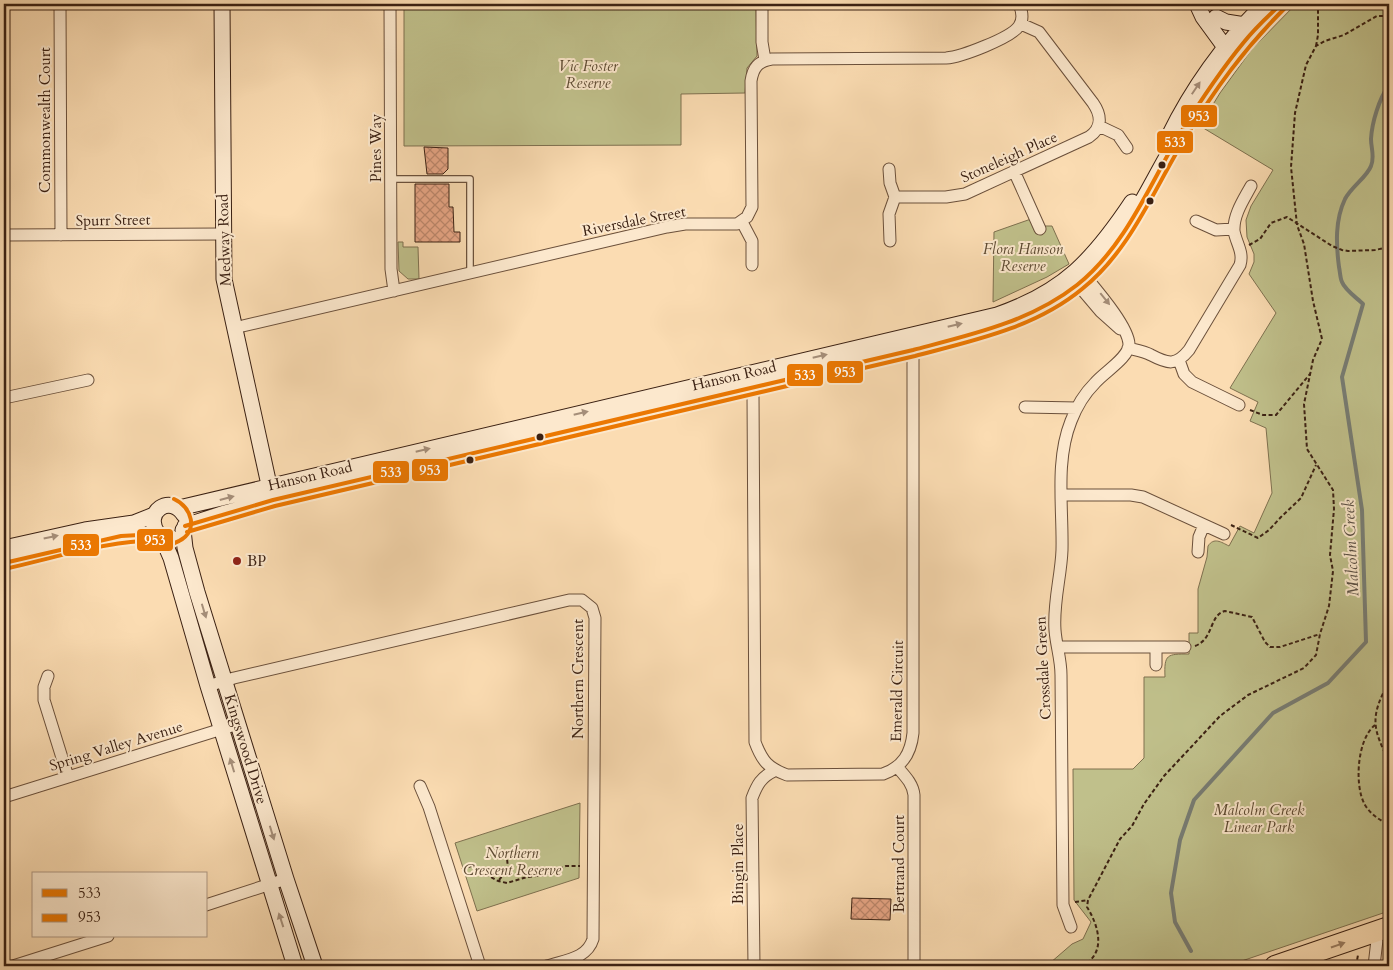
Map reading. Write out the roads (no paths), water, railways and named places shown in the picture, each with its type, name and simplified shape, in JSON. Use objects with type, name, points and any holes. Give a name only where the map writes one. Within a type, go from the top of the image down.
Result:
[{"type":"highway","points":[[1276,966],[1384,929]]},
{"type":"street","name":"Commonwealth Court","points":[[60,4],[61,235]]},
{"type":"street","name":"Medway Road","points":[[222,4],[224,279],[271,493]]},
{"type":"street","name":"Pines Way","points":[[390,4],[391,269],[394,291]]},
{"type":"street","points":[[762,4],[762,42],[765,60]]},
{"type":"street","points":[[752,264],[752,241],[742,222],[752,207],[751,81],[754,69],[765,60],[954,58],[1013,32],[1021,24],[1022,13],[1019,4]]},
{"type":"street","points":[[1196,4],[1203,17],[1232,49]]},
{"type":"street","points":[[1206,4],[1216,17],[1232,49]]},
{"type":"street","name":"Hanson Road","points":[[1232,49],[1245,25],[1264,4]]},
{"type":"street","name":"Hanson Road","points":[[751,380],[913,350],[968,335],[1018,318],[1056,300],[1078,277],[1126,210],[1147,177],[1190,97],[1232,49],[1281,4]]},
{"type":"street","points":[[1216,17],[1226,22],[1245,25]]},
{"type":"street","points":[[1021,24],[1035,30],[1044,37],[1099,112],[1099,126],[1118,135],[1127,148]]},
{"type":"street","name":"Stoneleigh Place","points":[[895,197],[946,197],[965,194],[1089,137],[1098,130],[1099,126]]},
{"type":"street","points":[[889,169],[890,183],[895,197],[889,214],[890,241]]},
{"type":"street","points":[[1014,171],[1040,229]]},
{"type":"street","points":[[1078,277],[1113,310],[1128,339],[1128,348],[1145,352],[1164,362],[1179,360],[1190,350],[1240,266],[1242,256],[1234,229],[1239,209],[1251,186]]},
{"type":"street","points":[[1196,221],[1216,230],[1234,229]]},
{"type":"street","name":"Riversdale Street","points":[[234,328],[667,227],[684,224],[730,224],[742,222]]},
{"type":"street","name":"Spurr Street","points":[[4,236],[223,234]]},
{"type":"street","name":"Hanson Road","points":[[179,508],[271,493],[751,380],[912,334],[1014,309],[1078,277]]},
{"type":"street","points":[[912,334],[913,350]]},
{"type":"street","name":"Crossdale Green","points":[[1071,927],[1063,905],[1062,889],[1062,675],[1055,630],[1054,606],[1061,565],[1064,450],[1067,434],[1077,408],[1094,384],[1123,358],[1128,348]]},
{"type":"street","name":"Emerald Circuit","points":[[898,768],[910,752],[913,733],[913,350]]},
{"type":"street","points":[[1179,360],[1184,374],[1192,382],[1239,405]]},
{"type":"street","points":[[4,398],[88,380]]},
{"type":"street","points":[[751,380],[755,742],[761,758],[774,771],[787,775],[878,776],[898,768]]},
{"type":"street","points":[[1025,407],[1077,408]]},
{"type":"street","name":"Hanson Road","points":[[184,528],[271,493]]},
{"type":"street","points":[[1062,495],[1131,495],[1143,497],[1224,534]]},
{"type":"street","points":[[4,563],[121,536],[160,535],[171,538],[180,534],[184,528],[184,516],[179,508],[165,505],[157,510],[154,515],[153,525],[160,535]]},
{"type":"street","points":[[4,548],[85,530],[134,523],[154,515]]},
{"type":"street","points":[[1198,552],[1199,537],[1204,525]]},
{"type":"street","name":"Kingswood Drive","points":[[184,528],[185,548],[198,592],[314,966]]},
{"type":"street","name":"Kingswood Drive","points":[[160,535],[171,558],[208,686],[295,966]]},
{"type":"street","points":[[182,596],[198,592]]},
{"type":"street","name":"Northern Crescent","points":[[208,686],[225,680],[569,600],[582,600],[592,608],[595,618],[593,939],[590,949],[583,954],[546,966]]},
{"type":"street","points":[[1058,647],[1185,647]]},
{"type":"street","points":[[1156,647],[1156,665]]},
{"type":"street","points":[[48,676],[44,687],[44,700],[68,777]]},
{"type":"street","name":"Spring Valley Avenue","points":[[4,797],[238,724]]},
{"type":"street","name":"Bertrand Court","points":[[898,768],[910,782],[914,795],[914,966]]},
{"type":"street","name":"Bingin Place","points":[[754,966],[752,798],[757,785],[765,775],[774,771]]},
{"type":"street","points":[[420,786],[429,807],[480,966]]},
{"type":"street","points":[[208,905],[270,886],[286,879]]},
{"type":"street","points":[[1374,966],[1384,929]]},
{"type":"street","points":[[13,966],[102,938]]},
{"type":"lane","points":[[391,180],[470,179],[470,272]]},
{"type":"waterway","name":"Malcolm Creek","points":[[1191,951],[1175,922],[1171,893],[1180,840],[1194,800],[1273,713],[1328,683],[1366,642],[1362,510],[1342,377],[1363,304],[1348,291],[1341,280],[1337,232],[1339,215],[1345,199],[1371,166],[1373,159],[1371,139],[1373,125],[1379,104],[1389,85]]},
{"type":"place","name":"BP","points":[[237,561]]},
{"type":"park label","name":"Vic Foster Reserve","points":[[588,74]]},
{"type":"park label","name":"Flora Hanson Reserve","points":[[1023,258]]},
{"type":"park label","name":"Malcolm Creek Linear Park","points":[[1259,818]]},
{"type":"park label","name":"Northern Crescent Reserve","points":[[512,862]]}]
